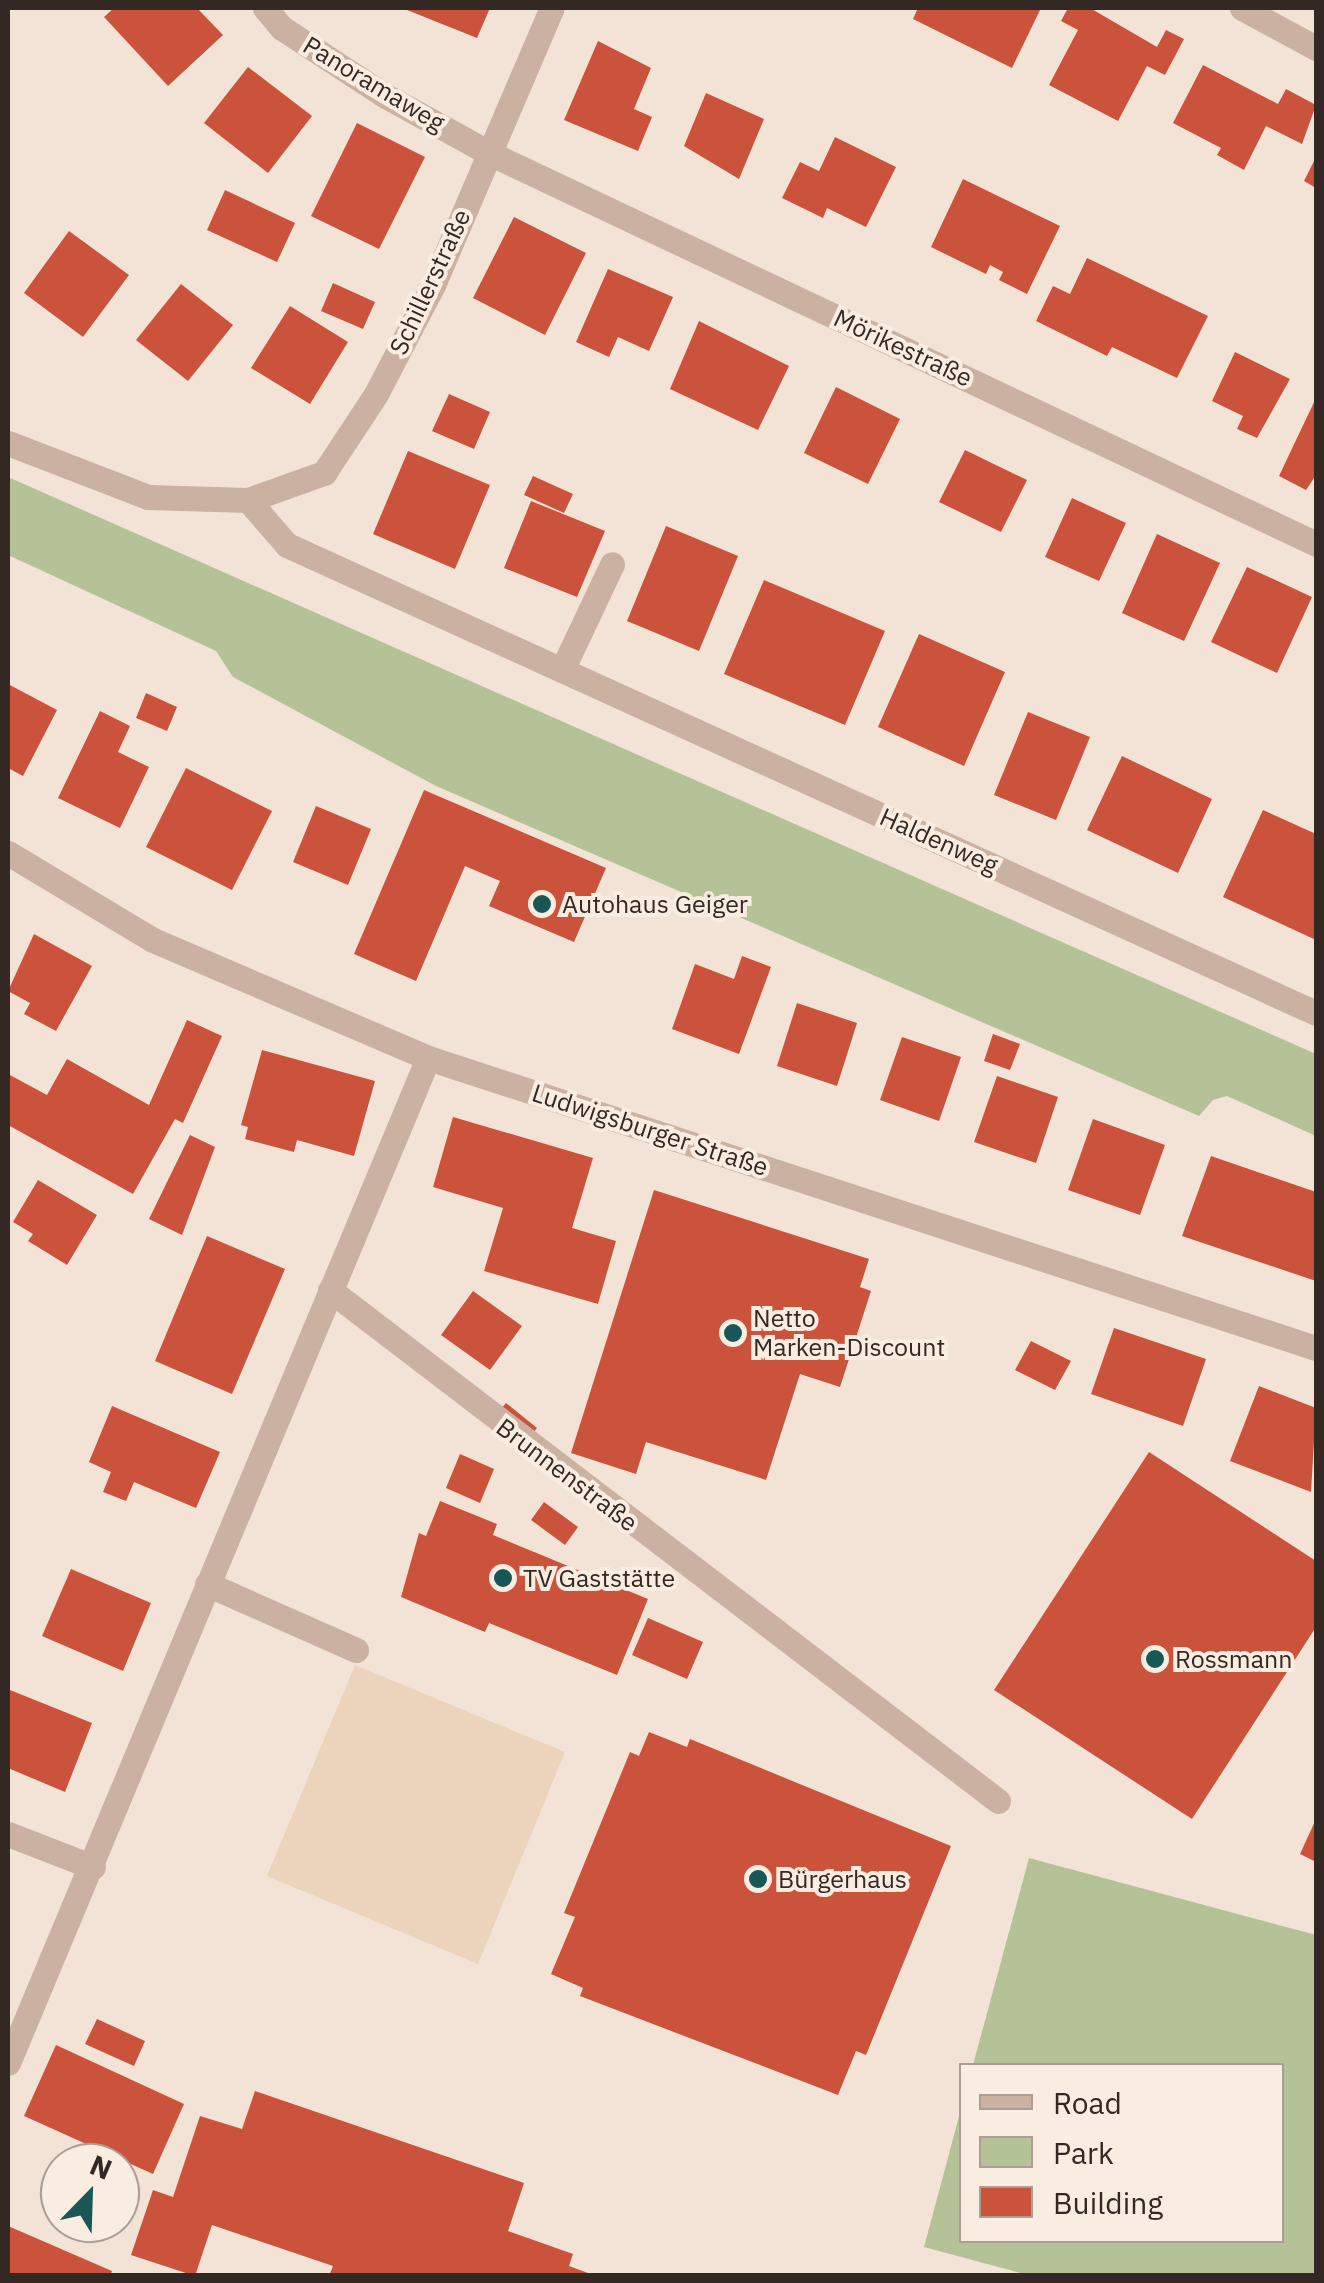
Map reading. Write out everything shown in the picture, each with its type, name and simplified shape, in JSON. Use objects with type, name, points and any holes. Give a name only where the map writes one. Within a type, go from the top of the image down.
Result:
[{"type":"street","name":"Panoramaweg","points":[[266,8],[282,28],[384,95],[489,152]]},
{"type":"street","name":"Schillerstraße","points":[[248,500],[324,474],[433,286],[552,8]]},
{"type":"street","points":[[1242,8],[1316,48]]},
{"type":"street","name":"Mörikestraße","points":[[489,152],[1316,544]]},
{"type":"street","points":[[8,443],[148,497],[248,500]]},
{"type":"street","name":"Haldenweg","points":[[248,500],[287,545],[1316,1012]]},
{"type":"street","points":[[562,670],[612,564]]},
{"type":"street","name":"Ludwigsburger Straße","points":[[8,854],[153,940],[428,1058],[1316,1348]]},
{"type":"street","points":[[8,2063],[94,1868],[206,1584],[428,1058]]},
{"type":"street","name":"Brunnenstraße","points":[[330,1290],[998,1802]]},
{"type":"street","points":[[206,1584],[356,1650]]},
{"type":"street","points":[[8,1834],[94,1868]]},
{"type":"green space","points":[[8,477],[1316,1054],[1316,1136],[1227,1096],[1213,1100],[1199,1116],[436,786],[233,677],[216,651],[8,555]]},
{"type":"green space","points":[[1029,1858],[1316,1935],[1316,2275],[1028,2275],[924,2247],[959,2116],[959,2243],[1284,2243],[1284,2063],[974,2063]]},
{"type":"shaded area","points":[[355,1665],[565,1752],[478,1964],[267,1876]]},
{"type":"building","points":[[114,8],[197,8],[223,35],[168,86],[104,17]]},
{"type":"building","points":[[402,8],[490,8],[477,38]]},
{"type":"building","points":[[918,8],[1041,8],[1012,68],[913,19]]},
{"type":"building","points":[[1068,8],[1090,8],[1157,47],[1166,30],[1184,39],[1165,75],[1147,66],[1118,121],[1049,85],[1078,30],[1061,21]]},
{"type":"building","points":[[598,41],[651,68],[634,109],[652,117],[638,151],[564,120]]},
{"type":"building","points":[[1203,65],[1278,104],[1286,89],[1316,105],[1302,144],[1266,126],[1244,170],[1217,155],[1221,148],[1173,123]]},
{"type":"building","points":[[248,67],[312,116],[268,173],[204,123]]},
{"type":"building","points":[[706,93],[764,119],[739,179],[684,146]]},
{"type":"building","points":[[357,123],[425,157],[379,249],[311,216]]},
{"type":"building","points":[[835,137],[896,167],[866,227],[827,208],[823,218],[782,198],[800,162],[819,171]]},
{"type":"building","points":[[1316,157],[1316,188],[1304,181]]},
{"type":"building","points":[[963,179],[1060,226],[1027,294],[999,280],[1003,272],[990,265],[986,274],[931,247]]},
{"type":"building","points":[[225,190],[295,223],[277,262],[207,230]]},
{"type":"building","points":[[514,217],[586,253],[545,335],[473,298]]},
{"type":"building","points":[[69,231],[129,275],[83,337],[24,293]]},
{"type":"building","points":[[1087,258],[1208,316],[1177,378],[1112,347],[1107,356],[1036,321],[1053,286],[1070,294]]},
{"type":"building","points":[[608,269],[673,297],[649,351],[618,337],[609,357],[576,342]]},
{"type":"building","points":[[333,283],[375,302],[363,329],[321,311]]},
{"type":"building","points":[[181,284],[233,325],[188,381],[136,340]]},
{"type":"building","points":[[290,306],[348,342],[310,404],[251,368]]},
{"type":"building","points":[[699,321],[789,366],[758,430],[670,389]]},
{"type":"building","points":[[1235,352],[1290,379],[1257,438],[1237,429],[1243,416],[1212,401]]},
{"type":"building","points":[[836,387],[900,419],[868,484],[804,453]]},
{"type":"building","points":[[449,394],[490,412],[474,449],[432,431]]},
{"type":"building","points":[[1316,398],[1316,475],[1306,490],[1279,476]]},
{"type":"building","points":[[965,450],[1027,480],[1001,532],[939,502]]},
{"type":"building","points":[[408,451],[490,485],[455,569],[373,534]]},
{"type":"building","points":[[533,476],[573,494],[564,513],[524,495]]},
{"type":"building","points":[[1072,498],[1126,523],[1099,581],[1045,557]]},
{"type":"building","points":[[531,501],[605,531],[577,597],[504,568]]},
{"type":"building","points":[[666,526],[738,556],[699,651],[627,621]]},
{"type":"building","points":[[1157,534],[1220,563],[1184,641],[1122,613]]},
{"type":"building","points":[[1247,567],[1312,597],[1277,673],[1211,642]]},
{"type":"building","points":[[764,580],[885,631],[845,725],[724,674]]},
{"type":"building","points":[[919,634],[1005,672],[964,766],[878,727]]},
{"type":"building","points":[[8,684],[57,710],[23,776],[8,768]]},
{"type":"building","points":[[146,693],[177,707],[167,731],[136,718]]},
{"type":"building","points":[[100,711],[130,726],[118,752],[149,767],[120,828],[58,798]]},
{"type":"building","points":[[1028,712],[1090,737],[1056,820],[994,795]]},
{"type":"building","points":[[1122,756],[1212,799],[1178,873],[1087,830]]},
{"type":"building","points":[[186,768],[272,811],[232,890],[146,847]]},
{"type":"building","points":[[424,790],[606,868],[574,942],[489,906],[500,881],[465,866],[416,981],[354,954]]},
{"type":"building","points":[[316,806],[371,829],[348,885],[293,862]]},
{"type":"building","points":[[1263,810],[1316,834],[1316,940],[1223,897]]},
{"type":"building","points":[[34,934],[92,966],[56,1031],[24,1014],[30,1003],[8,991]]},
{"type":"building","points":[[742,956],[771,967],[739,1054],[672,1029],[695,964],[734,979]]},
{"type":"building","points":[[797,1003],[857,1023],[837,1086],[777,1066]]},
{"type":"building","points":[[187,1020],[222,1036],[183,1123],[175,1119],[133,1194],[8,1125],[8,1074],[47,1095],[67,1059],[149,1105]]},
{"type":"building","points":[[993,1034],[1020,1044],[1010,1070],[984,1061]]},
{"type":"building","points":[[902,1037],[961,1057],[939,1121],[880,1100]]},
{"type":"building","points":[[262,1050],[375,1081],[354,1156],[297,1140],[294,1152],[245,1139],[248,1127],[241,1125]]},
{"type":"building","points":[[997,1076],[1058,1097],[1036,1163],[974,1142]]},
{"type":"building","points":[[453,1117],[593,1158],[572,1228],[616,1241],[598,1304],[484,1271],[503,1208],[433,1187]]},
{"type":"building","points":[[1093,1119],[1165,1145],[1140,1215],[1068,1190]]},
{"type":"building","points":[[190,1135],[215,1147],[182,1235],[149,1219]]},
{"type":"building","points":[[1211,1156],[1316,1192],[1316,1281],[1182,1236]]},
{"type":"building","points":[[38,1180],[97,1215],[67,1265],[28,1241],[33,1234],[13,1222]]},
{"type":"building","name":"Netto Marken-Discount","points":[[654,1190],[869,1259],[860,1287],[871,1291],[840,1387],[800,1374],[766,1480],[646,1442],[636,1474],[571,1453]]},
{"type":"building","points":[[207,1236],[285,1269],[232,1394],[155,1361]]},
{"type":"building","points":[[473,1291],[522,1326],[490,1370],[441,1335]]},
{"type":"building","points":[[1114,1328],[1206,1359],[1183,1426],[1091,1394]]},
{"type":"building","points":[[1031,1341],[1071,1361],[1055,1390],[1015,1370]]},
{"type":"building","points":[[1259,1386],[1316,1408],[1311,1492],[1230,1461]]},
{"type":"building","points":[[506,1403],[537,1428],[526,1442],[495,1416]]},
{"type":"building","points":[[112,1406],[220,1452],[196,1508],[134,1482],[126,1501],[103,1492],[111,1472],[89,1462]]},
{"type":"building","name":"Rossmann","points":[[1149,1452],[1316,1561],[1316,1627],[1192,1819],[994,1690]]},
{"type":"building","points":[[460,1454],[494,1469],[480,1503],[446,1488]]},
{"type":"building","name":"TV Gaststätte","points":[[440,1501],[497,1524],[493,1535],[648,1599],[617,1675],[489,1623],[485,1632],[401,1597],[419,1533],[426,1536]]},
{"type":"building","points":[[544,1502],[578,1527],[565,1545],[531,1520]]},
{"type":"building","points":[[71,1569],[151,1603],[123,1671],[42,1636]]},
{"type":"building","points":[[648,1618],[703,1642],[687,1679],[632,1655]]},
{"type":"building","points":[[10,1690],[92,1723],[65,1792],[8,1768]]},
{"type":"building","name":"Bürgerhaus","points":[[649,1732],[687,1747],[690,1739],[951,1846],[866,2055],[856,2051],[838,2095],[580,1996],[583,1988],[551,1974],[575,1917],[564,1913],[630,1752],[639,1756]]},
{"type":"building","points":[[1316,1819],[1316,1862],[1300,1854]]},
{"type":"building","points":[[97,2019],[145,2041],[134,2066],[85,2044]]},
{"type":"building","points":[[56,2045],[184,2104],[153,2174],[140,2168],[140,2143],[84,2143],[24,2116]]},
{"type":"building","points":[[255,2091],[524,2183],[508,2231],[573,2254],[569,2266],[596,2276],[329,2276],[333,2266],[212,2225],[195,2276],[131,2255],[135,2243],[140,2243],[140,2228],[153,2190],[173,2197],[200,2116],[242,2129]]},
{"type":"building","points":[[8,2226],[112,2271],[110,2276],[8,2276]]},
{"type":"place","name":"Autohaus Geiger","points":[[542,904]]},
{"type":"place","name":"Netto Marken-Discount","points":[[733,1333]]},
{"type":"place","name":"TV Gaststätte","points":[[503,1578]]},
{"type":"place","name":"Rossmann","points":[[1155,1659]]},
{"type":"place","name":"Bürgerhaus","points":[[758,1879]]}]
